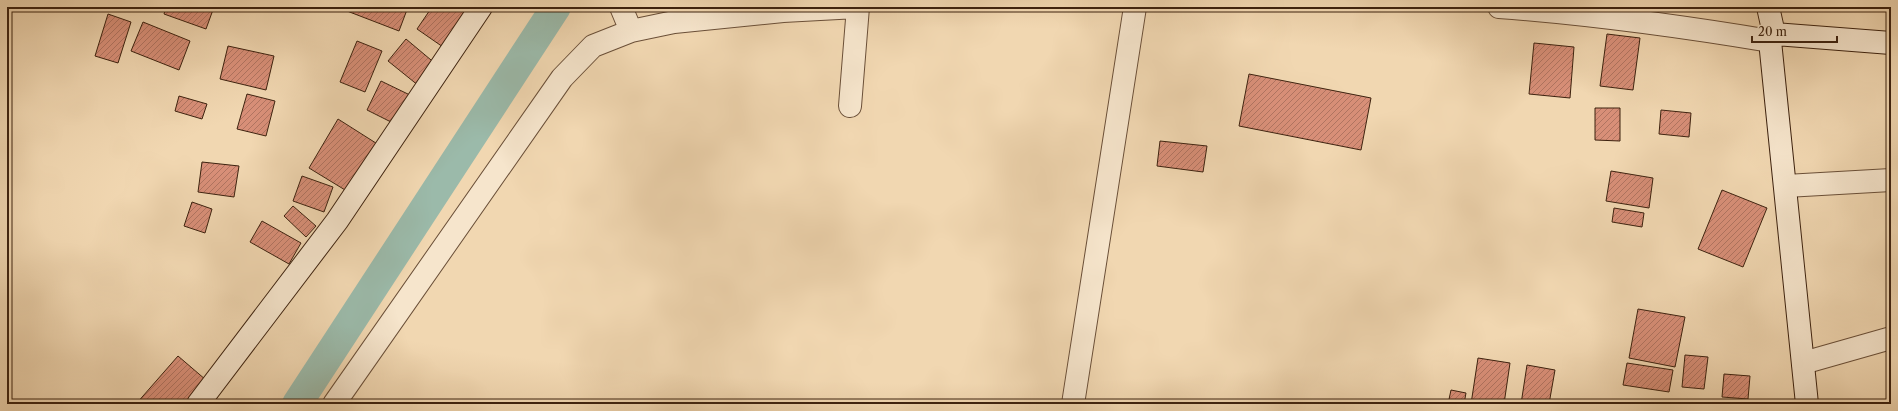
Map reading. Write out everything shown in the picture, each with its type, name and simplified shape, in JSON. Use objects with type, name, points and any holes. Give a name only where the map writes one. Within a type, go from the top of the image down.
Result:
[{"type":"street","points":[[198,404],[337,220],[481,7]]},
{"type":"street","points":[[334,404],[562,78],[625,16],[674,22],[783,11],[857,7],[850,106]]},
{"type":"street","points":[[1073,404],[1135,7]]},
{"type":"street","points":[[1499,7],[1565,12],[1711,31],[1771,25],[1891,43]]},
{"type":"street","points":[[1771,25],[1807,404]]},
{"type":"street","points":[[1786,186],[1891,180]]},
{"type":"street","points":[[1803,363],[1891,338]]},
{"type":"building","points":[[166,7],[214,7],[206,29],[164,14]]},
{"type":"building","points":[[348,7],[408,7],[399,31],[347,11]]},
{"type":"building","points":[[432,7],[472,7],[443,47],[417,29]]},
{"type":"building","points":[[108,14],[131,22],[118,63],[95,56]]},
{"type":"building","points":[[143,22],[190,41],[179,70],[131,51]]},
{"type":"building","points":[[1607,34],[1640,38],[1633,90],[1600,86]]},
{"type":"building","points":[[406,39],[437,65],[419,86],[388,61]]},
{"type":"building","points":[[357,41],[382,51],[365,92],[340,82]]},
{"type":"building","points":[[1534,43],[1574,47],[1570,98],[1529,94]]},
{"type":"building","points":[[228,46],[274,56],[266,90],[220,79]]},
{"type":"building","points":[[1249,74],[1371,98],[1361,150],[1239,126]]},
{"type":"building","points":[[381,81],[412,96],[397,125],[367,110]]},
{"type":"building","points":[[247,94],[275,101],[266,136],[237,129]]},
{"type":"building","points":[[179,96],[207,104],[202,119],[175,111]]},
{"type":"building","points":[[1595,108],[1620,108],[1620,141],[1595,140]]},
{"type":"building","points":[[1661,110],[1691,113],[1689,137],[1659,134]]},
{"type":"building","points":[[338,119],[379,145],[350,193],[309,168]]},
{"type":"building","points":[[1160,141],[1207,146],[1203,172],[1157,166]]},
{"type":"building","points":[[202,162],[239,166],[234,197],[198,192]]},
{"type":"building","points":[[1611,171],[1653,178],[1649,208],[1606,201]]},
{"type":"building","points":[[302,176],[333,187],[324,212],[293,201]]},
{"type":"building","points":[[1722,190],[1767,208],[1743,267],[1698,249]]},
{"type":"building","points":[[192,202],[212,209],[205,233],[184,226]]},
{"type":"building","points":[[293,206],[316,226],[306,237],[284,216]]},
{"type":"building","points":[[1614,208],[1644,213],[1642,227],[1612,222]]},
{"type":"building","points":[[262,221],[301,243],[289,264],[250,242]]},
{"type":"building","points":[[1638,309],[1685,317],[1675,367],[1629,358]]},
{"type":"building","points":[[1685,355],[1708,357],[1704,389],[1682,387]]},
{"type":"building","points":[[178,356],[206,380],[184,404],[136,404]]},
{"type":"building","points":[[1478,358],[1510,363],[1504,404],[1471,404]]},
{"type":"building","points":[[1627,363],[1673,370],[1669,392],[1623,385]]},
{"type":"building","points":[[1527,365],[1555,370],[1549,404],[1521,404]]},
{"type":"building","points":[[1724,374],[1750,376],[1748,399],[1722,397]]},
{"type":"building","points":[[1451,390],[1466,393],[1464,404],[1448,404]]},
{"type":"waterway","points":[[297,404],[556,7]]}]
